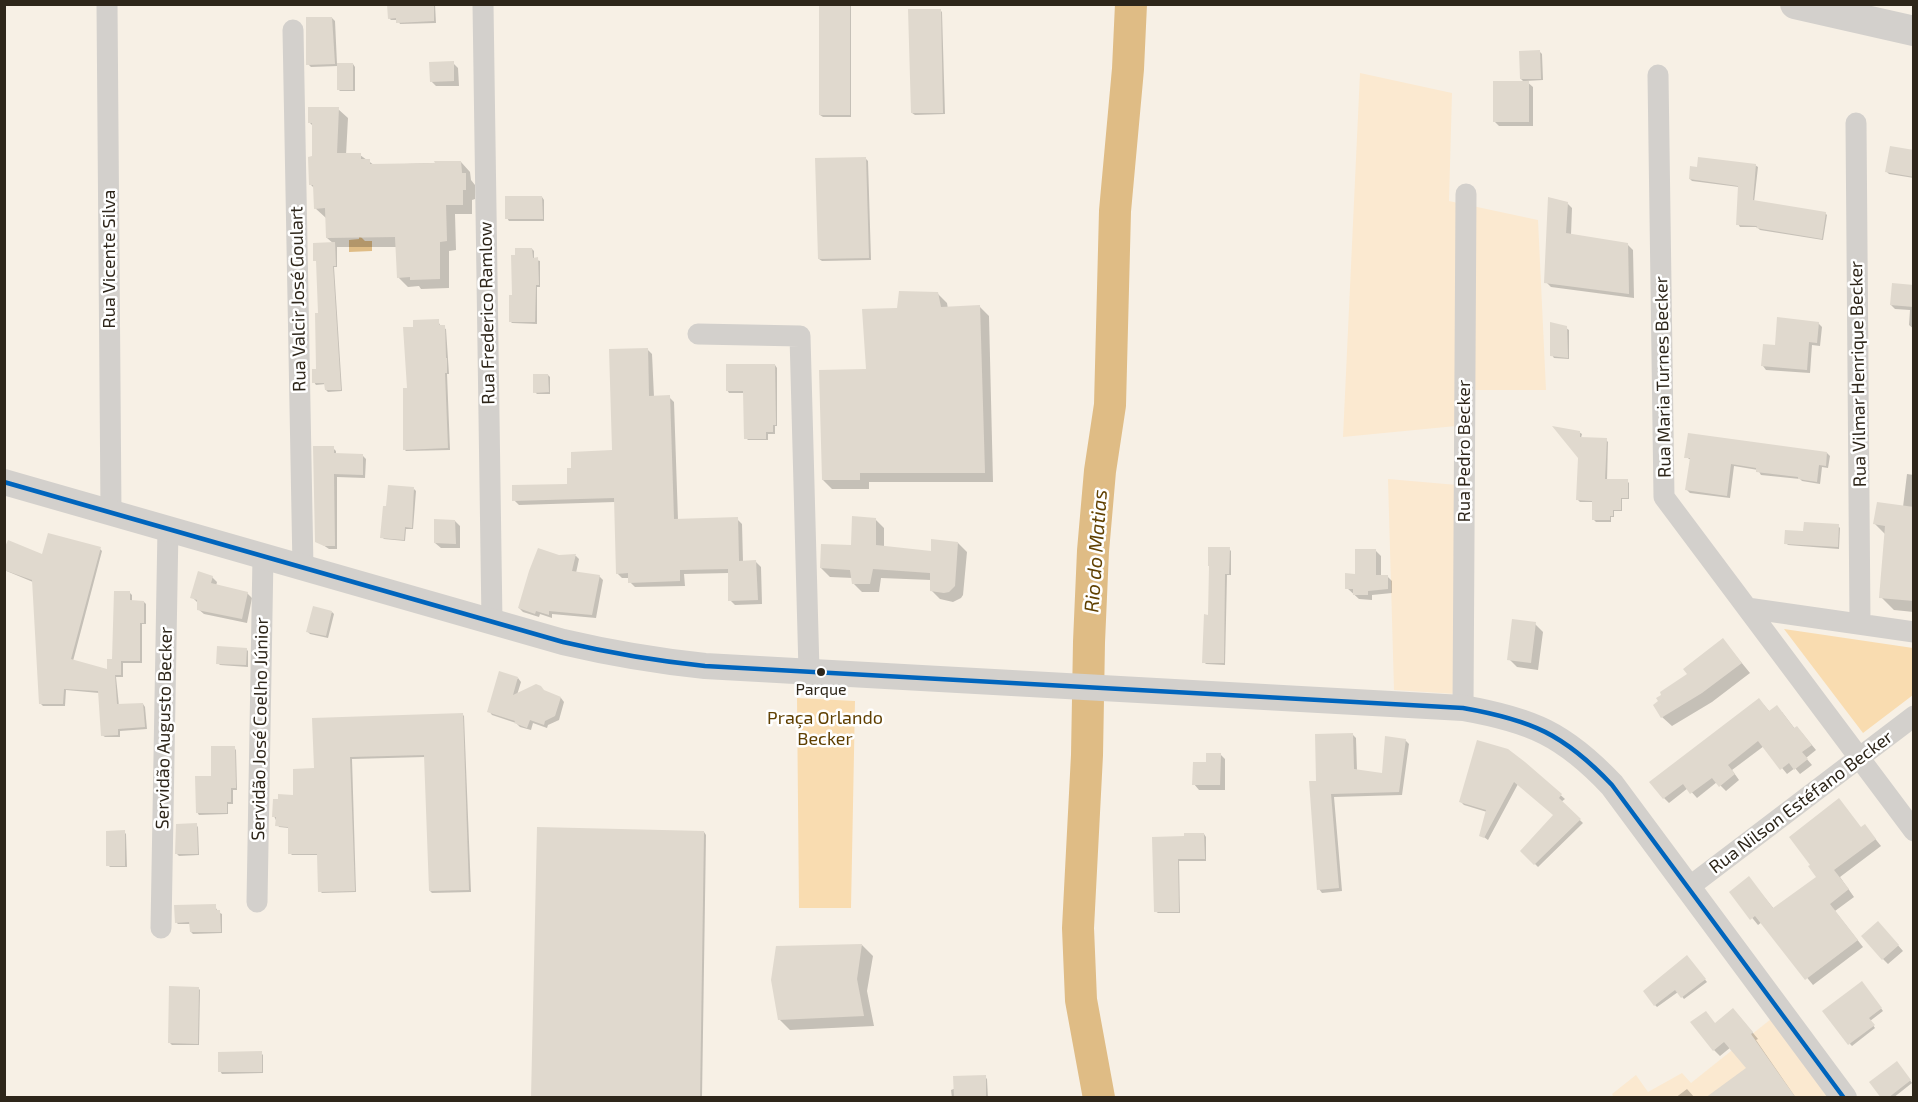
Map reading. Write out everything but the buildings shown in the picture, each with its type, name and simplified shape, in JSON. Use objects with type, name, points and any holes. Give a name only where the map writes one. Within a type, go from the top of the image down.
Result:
[{"type":"highway","points":[[1795,4],[1914,31]]},
{"type":"main road","points":[[4,482],[492,622],[607,653],[656,661],[705,666],[1463,708],[1530,724],[1574,749],[1598,769],[1612,785],[1844,1098]]},
{"type":"street","name":"Rua Vicente Silva","points":[[107,4],[111,513]]},
{"type":"street","name":"Rua Frederico Ramlow","points":[[483,4],[492,622]]},
{"type":"street","name":"Rua Valcir José Goulart","points":[[293,30],[303,568]]},
{"type":"street","name":"Rua Maria Turnes Becker","points":[[1658,75],[1664,497],[1914,831]]},
{"type":"street","name":"Rua Vilmar Henrique Becker","points":[[1856,123],[1860,624]]},
{"type":"street","name":"Rua Pedro Becker","points":[[1463,708],[1466,194]]},
{"type":"street","points":[[698,334],[800,336],[809,671]]},
{"type":"street","name":"Servidão Augusto Becker","points":[[161,928],[168,528]]},
{"type":"street","name":"Servidão José Coelho Júnior","points":[[257,902],[263,556]]},
{"type":"street","points":[[1747,608],[1914,632]]},
{"type":"street","name":"Rua Nilson Estéfano Becker","points":[[1689,887],[1914,716]]},
{"type":"shaded area","points":[[1360,73],[1452,93],[1449,201],[1538,220],[1546,390],[1456,390],[1456,426],[1343,437]]},
{"type":"shaded area","points":[[359,235],[365,241],[372,241],[372,251],[349,252],[349,240],[359,239]]},
{"type":"shaded area","points":[[1388,479],[1457,485],[1457,694],[1394,690]]},
{"type":"shaded area","points":[[1771,1019],[1829,1097],[1614,1098],[1612,1094],[1636,1075],[1648,1092],[1682,1073],[1691,1083]]},
{"type":"green space","points":[[1784,629],[1913,648],[1913,695],[1863,733]]},
{"type":"green space","name":"Praça Orlando Becker","points":[[797,698],[855,701],[851,908],[799,908]]},
{"type":"waterway","name":"Rio do Matias","points":[[1099,1098],[1081,1000],[1078,928],[1087,755],[1093,551],[1100,471],[1110,405],[1115,211],[1128,69],[1131,4]]},
{"type":"transit line","points":[[4,482],[563,642],[651,659],[705,666],[1463,708],[1527,724],[1562,741],[1612,785],[1844,1098]]},
{"type":"place","name":"Parque","points":[[821,672]]}]
